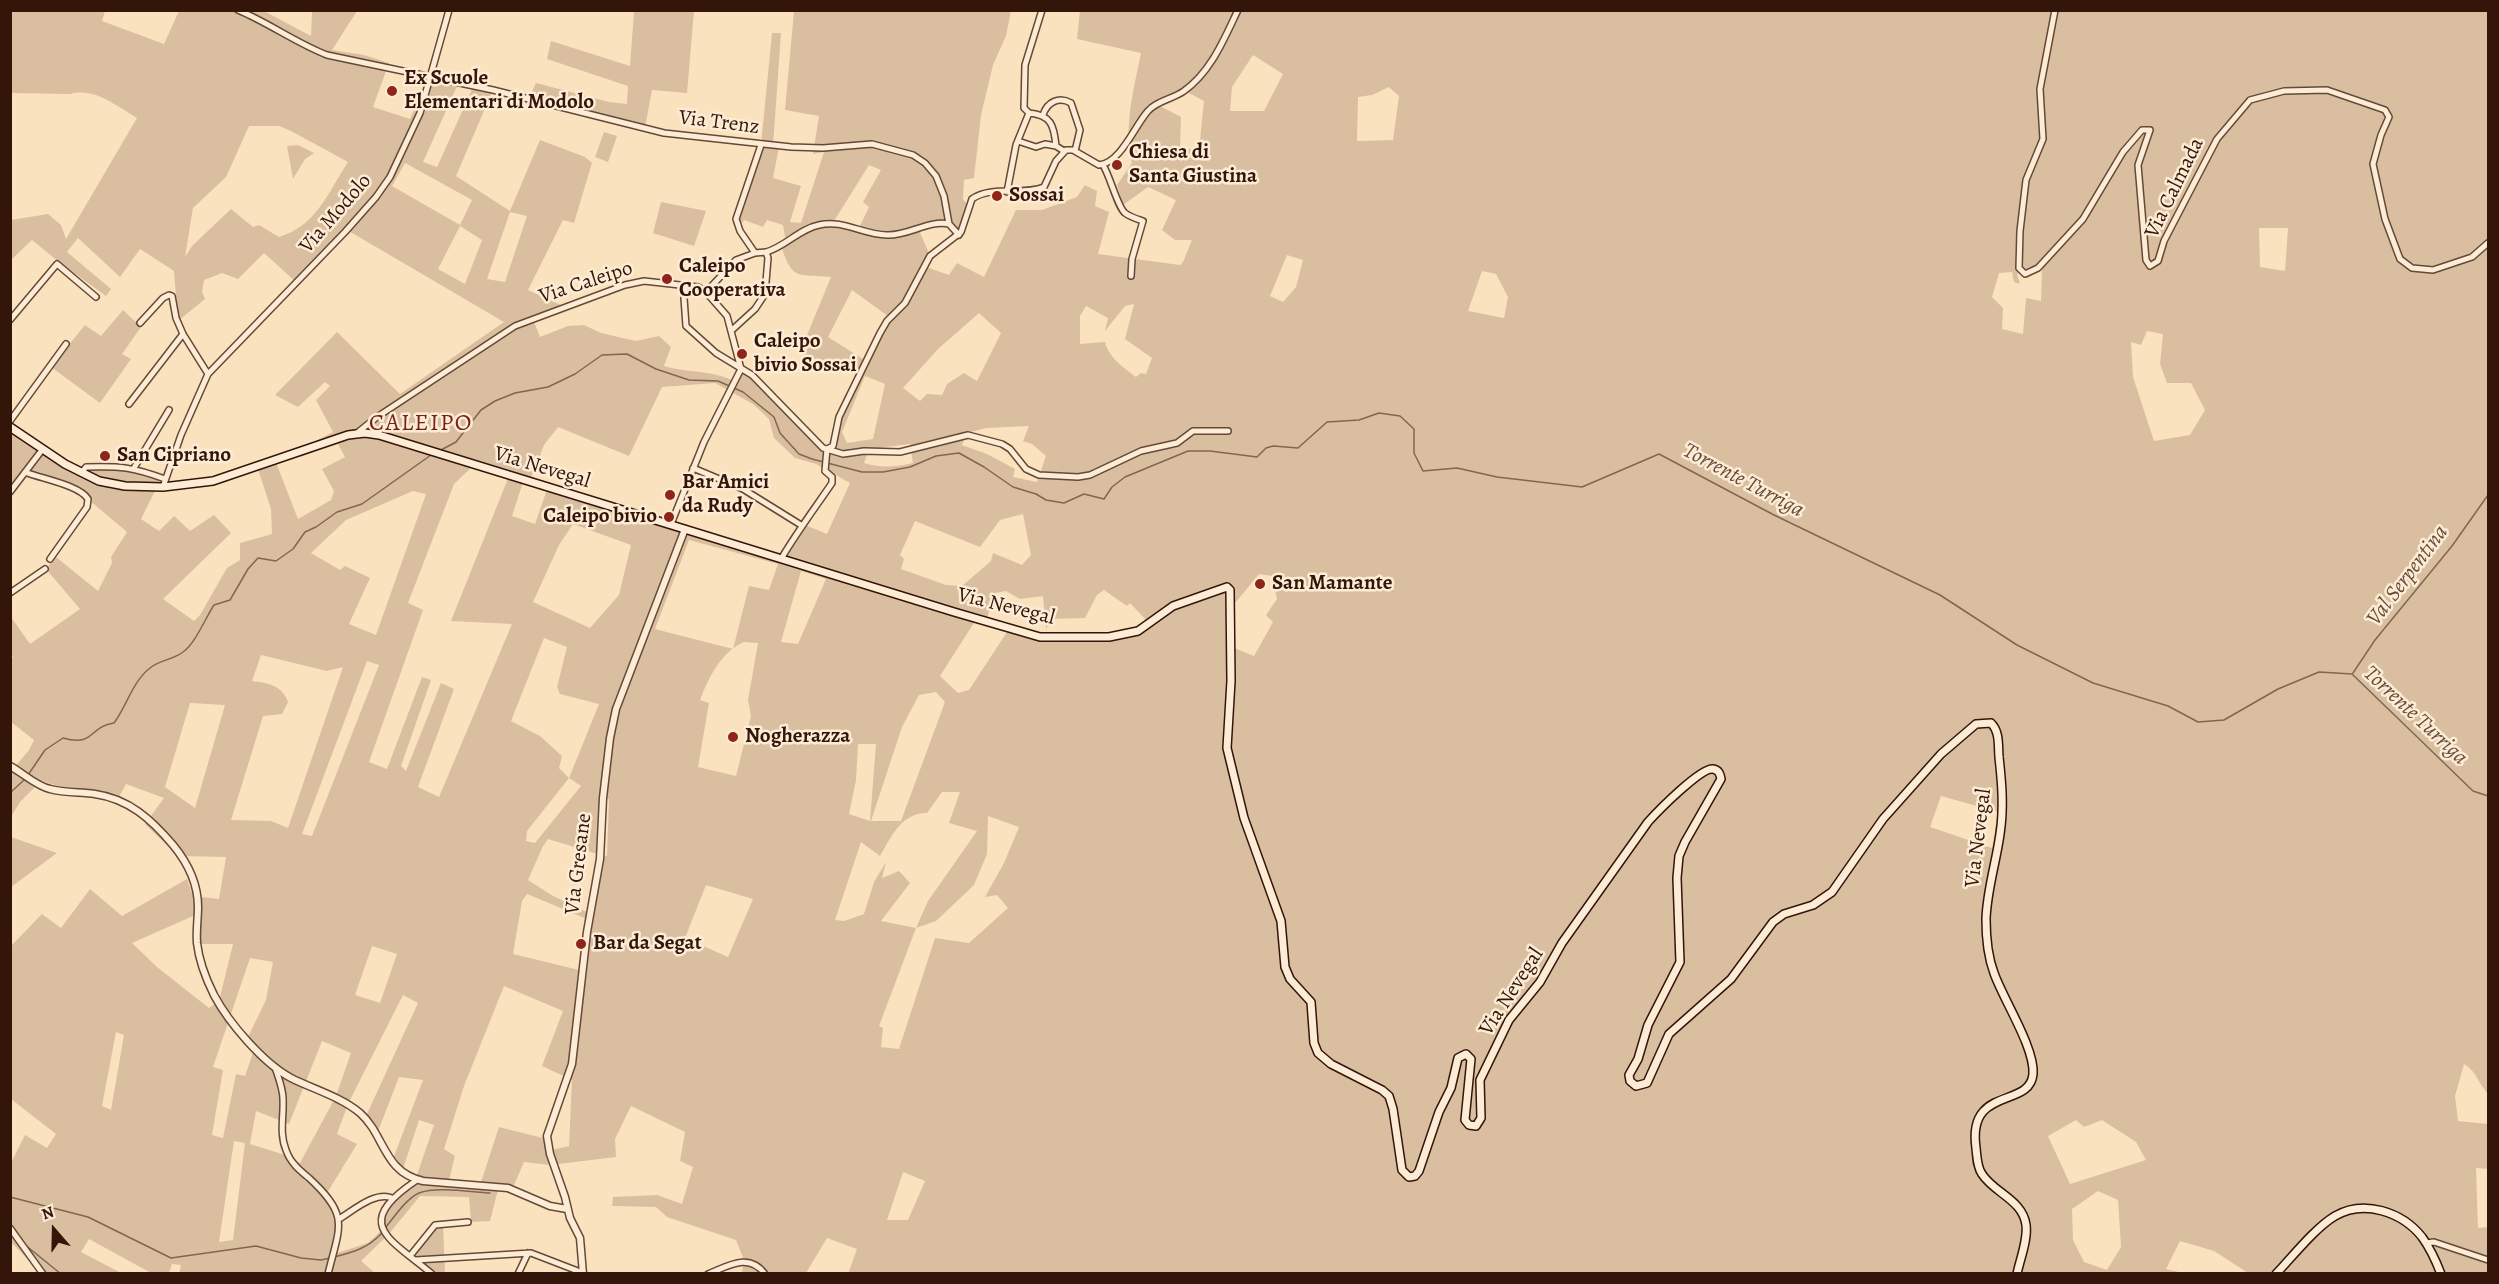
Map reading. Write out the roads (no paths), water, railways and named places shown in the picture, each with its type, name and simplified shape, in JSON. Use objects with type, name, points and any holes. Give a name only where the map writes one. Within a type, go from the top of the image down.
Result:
[{"type":"main road","points":[[10,427],[42,450],[81,473],[115,485],[213,481],[327,441],[357,433]]},
{"type":"main road","name":"Via Nevegal","points":[[357,433],[379,435],[1029,634],[1047,637],[1097,638],[1131,633],[1143,628],[1173,606],[1209,592],[1229,588],[1231,681],[1227,748],[1244,818],[1281,921],[1284,933],[1285,967],[1290,979],[1311,1002],[1314,1043],[1318,1053],[1331,1064],[1377,1087],[1389,1096],[1402,1170],[1409,1177],[1419,1172],[1439,1112],[1452,1083],[1458,1058],[1463,1054],[1471,1059],[1465,1120],[1469,1125],[1476,1126],[1481,1118],[1480,1080],[1509,1020],[1540,982],[1562,944],[1648,822],[1661,807],[1701,774],[1710,769],[1715,770],[1720,773],[1721,779],[1679,856],[1677,878],[1680,962],[1653,1014],[1638,1059],[1630,1073],[1630,1081],[1636,1086],[1647,1083],[1669,1034],[1726,984],[1773,922],[1784,914],[1818,903],[1832,892],[1883,819],[1941,754],[1972,726],[1984,722],[1991,723],[1998,735],[2003,802],[2000,833],[1989,892],[1986,928],[1993,970],[2030,1054],[2033,1074],[2031,1082],[2025,1089],[1994,1102],[1983,1111],[1976,1122],[1974,1135],[1982,1174],[2016,1205],[2026,1221],[2026,1234],[2017,1274]]},
{"type":"main road","points":[[2276,1274],[2329,1220],[2353,1209],[2373,1209],[2393,1215],[2411,1226],[2426,1244],[2441,1274]]},
{"type":"street","name":"Via Trenz","points":[[238,10],[327,55],[429,75],[596,114],[663,133],[706,136],[761,145],[823,148],[872,144],[913,155],[930,167],[938,180],[946,202],[949,224]]},
{"type":"street","name":"Via Modolo","points":[[164,483],[188,418],[208,374],[376,197],[390,177],[420,112],[449,10]]},
{"type":"street","points":[[1042,10],[1025,65],[1024,108],[1029,113],[1043,115],[1052,125],[1056,146]]},
{"type":"street","points":[[1018,141],[1036,147],[1045,144],[1056,146],[1064,151],[1075,151],[1095,164],[1103,165],[1131,138],[1150,108],[1185,90],[1208,68],[1238,10]]},
{"type":"street","name":"Via Calmada","points":[[2055,10],[2040,89],[2043,139],[2026,180],[2020,231],[2019,268],[2025,274],[2038,268],[2083,219],[2123,152],[2142,130],[2150,130],[2138,165],[2146,260],[2150,266],[2158,261],[2164,242],[2217,139],[2250,100],[2284,91],[2327,90],[2385,110],[2389,117],[2380,135],[2373,164],[2385,219],[2400,259],[2412,268],[2433,270],[2472,257],[2488,243]]},
{"type":"street","points":[[1043,115],[1047,106],[1054,101],[1065,100],[1071,103],[1080,130],[1075,151]]},
{"type":"street","points":[[1007,192],[1018,141],[1029,113]]},
{"type":"street","points":[[756,253],[740,231],[736,219],[761,145]]},
{"type":"street","points":[[781,559],[801,525],[808,519],[832,483],[832,477],[825,472],[824,468],[827,452],[834,444],[839,417],[884,325],[905,303],[930,256],[959,235],[972,199],[980,194],[1035,190],[1044,187],[1056,161],[1064,151]]},
{"type":"street","points":[[1103,165],[1113,184],[1120,208],[1125,214],[1143,221],[1132,259],[1131,276]]},
{"type":"street","points":[[671,524],[693,468],[741,366],[726,316],[706,292],[736,260],[766,252],[806,229],[831,223],[890,236],[933,223],[949,224],[959,235]]},
{"type":"street","points":[[732,330],[755,309],[765,294],[768,258],[766,252]]},
{"type":"street","points":[[10,320],[57,264],[96,297]]},
{"type":"street","name":"Via Caleipo","points":[[357,433],[377,417],[515,326],[624,285],[644,281],[698,287],[706,292]]},
{"type":"street","points":[[685,285],[686,326],[716,353],[741,366],[827,452],[847,454],[864,451],[900,452],[968,435],[1002,444],[1010,449],[1026,469],[1040,475],[1078,477],[1090,475],[1141,450],[1177,443],[1193,431],[1228,431]]},
{"type":"street","points":[[140,323],[163,298],[171,295],[183,334],[208,374]]},
{"type":"street","points":[[129,404],[183,334]]},
{"type":"street","points":[[10,422],[66,344]]},
{"type":"street","points":[[134,468],[169,410]]},
{"type":"street","points":[[10,492],[42,450]]},
{"type":"street","points":[[81,473],[86,466],[134,468],[164,483]]},
{"type":"street","points":[[693,468],[743,489],[801,525]]},
{"type":"street","points":[[25,472],[44,481],[76,489],[88,499],[87,507],[50,559]]},
{"type":"street","name":"Via Gresane","points":[[583,1273],[580,1238],[567,1209],[547,1137],[572,1064],[587,932],[600,859],[603,798],[610,738],[620,699],[685,529]]},
{"type":"street","points":[[10,593],[45,569]]},
{"type":"street","points":[[13,768],[48,789],[117,798],[153,823],[185,862],[196,889],[197,943],[211,988],[234,1024],[289,1077],[358,1112],[368,1122],[391,1161],[417,1180],[508,1188],[550,1206],[567,1209]]},
{"type":"street","points":[[275,1066],[283,1094],[282,1136],[286,1151],[297,1167],[327,1196],[339,1219],[340,1231],[328,1274]]},
{"type":"street","points":[[417,1180],[392,1198],[384,1210],[382,1227],[391,1241],[432,1274]]},
{"type":"street","points":[[339,1219],[373,1199],[384,1196],[392,1198]]},
{"type":"street","points":[[410,1256],[435,1225],[468,1222]]},
{"type":"street","points":[[10,1228],[43,1274]]},
{"type":"street","points":[[2426,1244],[2434,1242],[2488,1260]]},
{"type":"street","points":[[416,1260],[528,1253],[537,1254],[583,1273]]},
{"type":"street","points":[[518,1274],[528,1253]]},
{"type":"street","points":[[708,1274],[748,1261],[755,1263],[765,1274]]},
{"type":"waterway","name":"Torrente Turriga","points":[[441,450],[456,442],[481,410],[495,401],[515,393],[548,387],[575,374],[602,355],[627,354],[656,369],[689,380],[718,381],[743,392],[774,417],[780,433],[799,454],[812,459],[862,472],[883,472],[910,467],[936,456],[959,453],[1013,487],[1036,494],[1046,500],[1064,503],[1084,494],[1104,499],[1112,487],[1125,477],[1188,451],[1210,451],[1257,457],[1266,448],[1273,446],[1298,448],[1327,422],[1359,420],[1379,413],[1400,416],[1414,429],[1414,453],[1423,471],[1457,468],[1497,477],[1582,487],[1659,454],[1774,515],[1940,595],[2017,645],[2093,683],[2168,706],[2198,722],[2224,720],[2278,689],[2319,672],[2352,674],[2473,791],[2488,796]]},
{"type":"waterway","name":"Torrente Turriga","points":[[28,775],[45,750],[63,738],[81,740],[100,728],[114,723],[144,674],[154,665],[179,655],[187,648],[214,605],[230,600],[248,569],[258,558],[276,561],[293,549],[305,532],[337,512],[362,504],[431,455]]},
{"type":"waterway","name":"Val Serpentina","points":[[2353,673],[2375,640],[2452,546],[2488,495]]},
{"type":"waterway","name":"Torrente Turriga","points":[[10,793],[25,779]]},
{"type":"waterway","points":[[386,1227],[405,1203],[419,1193],[444,1190],[490,1193]]},
{"type":"waterway","points":[[10,1197],[88,1217],[171,1258],[256,1246],[301,1258],[321,1260],[330,1258]]},
{"type":"waterway","points":[[334,1257],[360,1249],[382,1233]]},
{"type":"waterway","points":[[24,1244],[61,1274]]},
{"type":"place","name":"Ex Scuole Elementari di Modolo","points":[[392,91]]},
{"type":"place","name":"Chiesa di Santa Giustina","points":[[1117,165]]},
{"type":"place","name":"Sossai","points":[[997,196]]},
{"type":"place","name":"Caleipo Cooperativa","points":[[667,279]]},
{"type":"place","name":"Caleipo bivio Sossai","points":[[742,354]]},
{"type":"place","name":"San Cipriano","points":[[105,456]]},
{"type":"place","name":"Bar Amici da Rudy","points":[[670,495]]},
{"type":"place","name":"Caleipo bivio","points":[[669,517]]},
{"type":"place","name":"San Mamante","points":[[1260,584]]},
{"type":"place","name":"Nogherazza","points":[[733,737]]},
{"type":"place","name":"Bar da Segat","points":[[581,944]]},
{"type":"district","name":"CALEIPO","points":[[421,424]]}]
